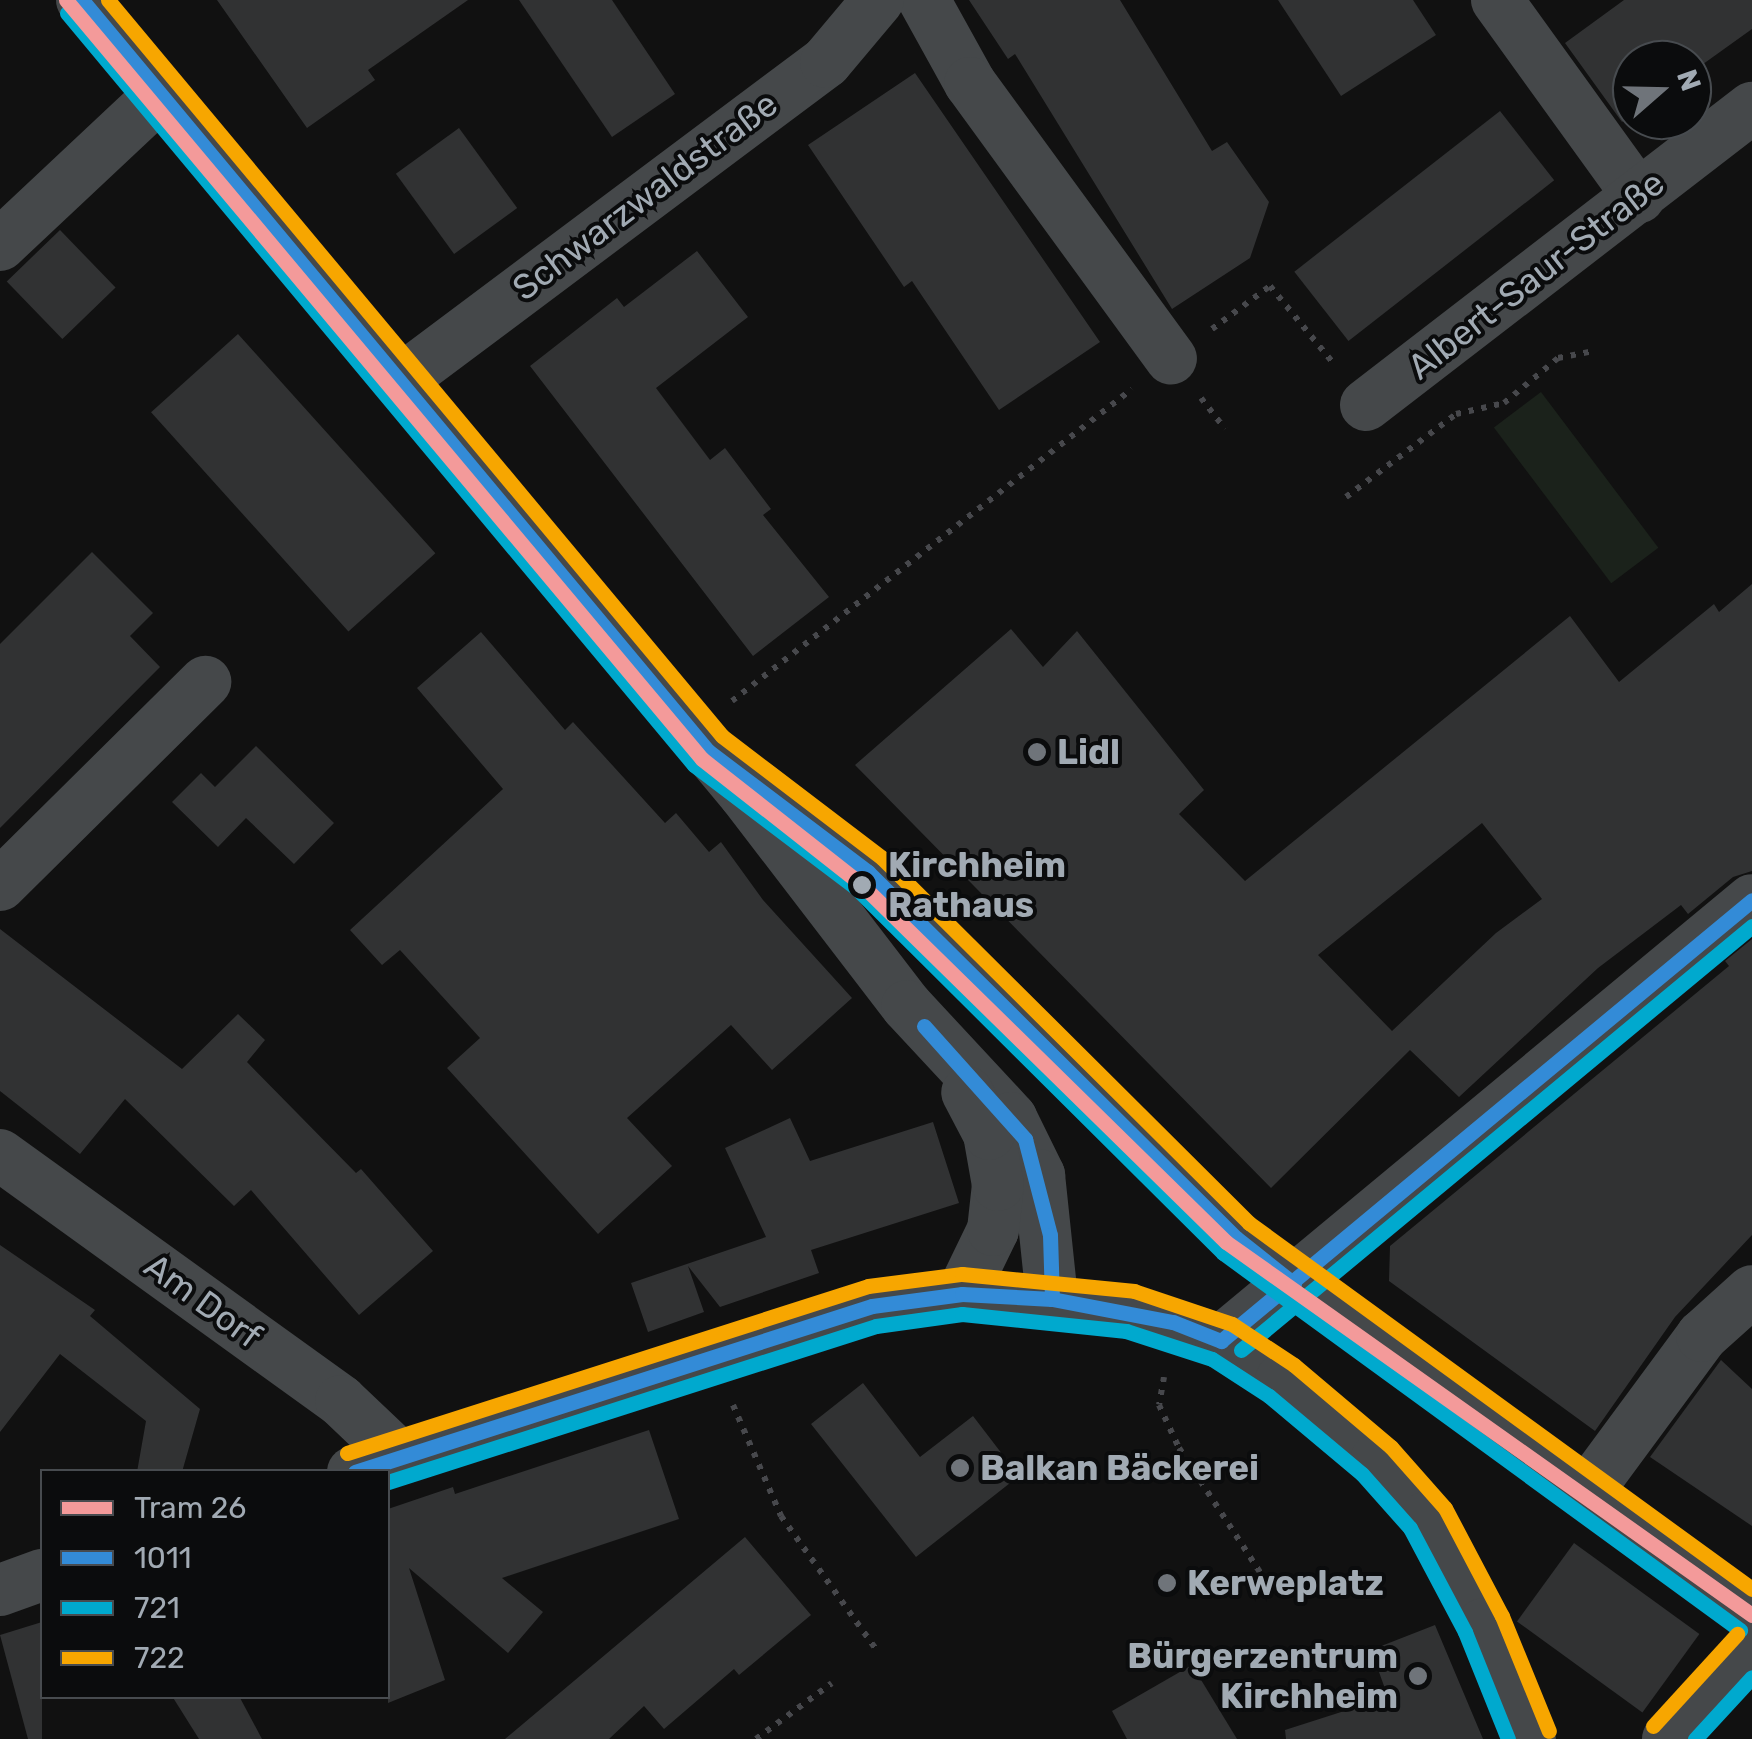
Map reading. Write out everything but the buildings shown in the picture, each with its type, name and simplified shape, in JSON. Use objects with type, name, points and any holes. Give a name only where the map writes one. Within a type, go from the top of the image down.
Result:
[{"type":"street","points":[[82,0],[700,742],[948,1055],[1025,1140],[1048,1220],[1052,1299]]},
{"type":"street","name":"Schwarzwaldstraße","points":[[401,380],[826,62],[878,0]]},
{"type":"street","points":[[924,0],[970,83],[1170,359]]},
{"type":"street","points":[[1497,0],[1639,197]]},
{"type":"street","points":[[0,245],[161,94]]},
{"type":"street","name":"Albert-Saur-Straße","points":[[1366,405],[1752,108]]},
{"type":"street","points":[[0,885],[205,682]]},
{"type":"street","points":[[700,742],[868,872],[1236,1238],[1298,1279],[1752,1614]]},
{"type":"street","points":[[1220,1341],[1752,900]]},
{"type":"street","points":[[948,1055],[990,1134],[998,1185],[993,1230],[962,1294]]},
{"type":"street","name":"Am Dorf","points":[[0,1154],[341,1400],[376,1464]]},
{"type":"street","points":[[1586,1492],[1702,1336],[1752,1291]]},
{"type":"street","points":[[376,1464],[710,1354],[872,1306],[962,1294],[1052,1299],[1173,1322],[1220,1341],[1331,1419],[1427,1517],[1484,1624],[1530,1739]]},
{"type":"street","points":[[0,1590],[40,1576]]},
{"type":"street","points":[[1668,1739],[1752,1647]]},
{"type":"path","points":[[700,742],[1170,359],[1270,286],[1366,405]]},
{"type":"path","points":[[1346,497],[1456,414],[1504,403],[1558,358],[1589,352]]},
{"type":"path","points":[[1170,359],[1225,429]]},
{"type":"path","points":[[1173,1322],[1159,1405],[1179,1448],[1269,1586]]},
{"type":"path","points":[[710,1354],[781,1516],[876,1649]]},
{"type":"path","points":[[756,1739],[832,1683]]},
{"type":"shaded area","points":[[1541,392],[1658,548],[1611,583],[1494,428]]},
{"type":"tram line","name":"26","points":[[66,0],[702,759],[862,885],[1226,1242],[1752,1615]]},
{"type":"transit line","name":"1011","points":[[82,0],[708,751],[868,872],[1236,1238],[1294,1284]]},
{"type":"transit line","name":"722","points":[[108,0],[722,736],[882,858],[1249,1223],[1752,1589]]},
{"type":"transit line","name":"721","points":[[67,13],[694,765],[855,887],[1223,1253],[1740,1630]]},
{"type":"transit line","name":"1011","points":[[364,1469],[872,1306],[962,1294],[1052,1299],[1173,1322],[1221,1341],[1752,900]]},
{"type":"transit line","name":"721","points":[[1241,1350],[1752,926]]},
{"type":"transit line","name":"1011","points":[[924,1026],[1025,1139],[1050,1235],[1052,1299]]},
{"type":"transit line","name":"722","points":[[347,1453],[868,1286],[962,1274],[1134,1291],[1232,1324],[1294,1365],[1391,1447],[1445,1508],[1502,1616],[1549,1731]]},
{"type":"transit line","name":"721","points":[[390,1481],[876,1326],[962,1314],[1126,1331],[1212,1359],[1269,1396],[1362,1474],[1410,1528],[1465,1632],[1508,1739]]},
{"type":"transit line","name":"722","points":[[1653,1726],[1737,1634]]},
{"type":"transit line","name":"721","points":[[1695,1739],[1752,1677]]},
{"type":"place","name":"Lidl","points":[[1037,752]]},
{"type":"place","name":"Kirchheim Rathaus","points":[[862,885]]},
{"type":"place","name":"Balkan Bäckerei","points":[[960,1468]]},
{"type":"place","name":"Kerweplatz","points":[[1167,1583]]},
{"type":"place","name":"Bürgerzentrum Kirchheim","points":[[1418,1676]]}]
